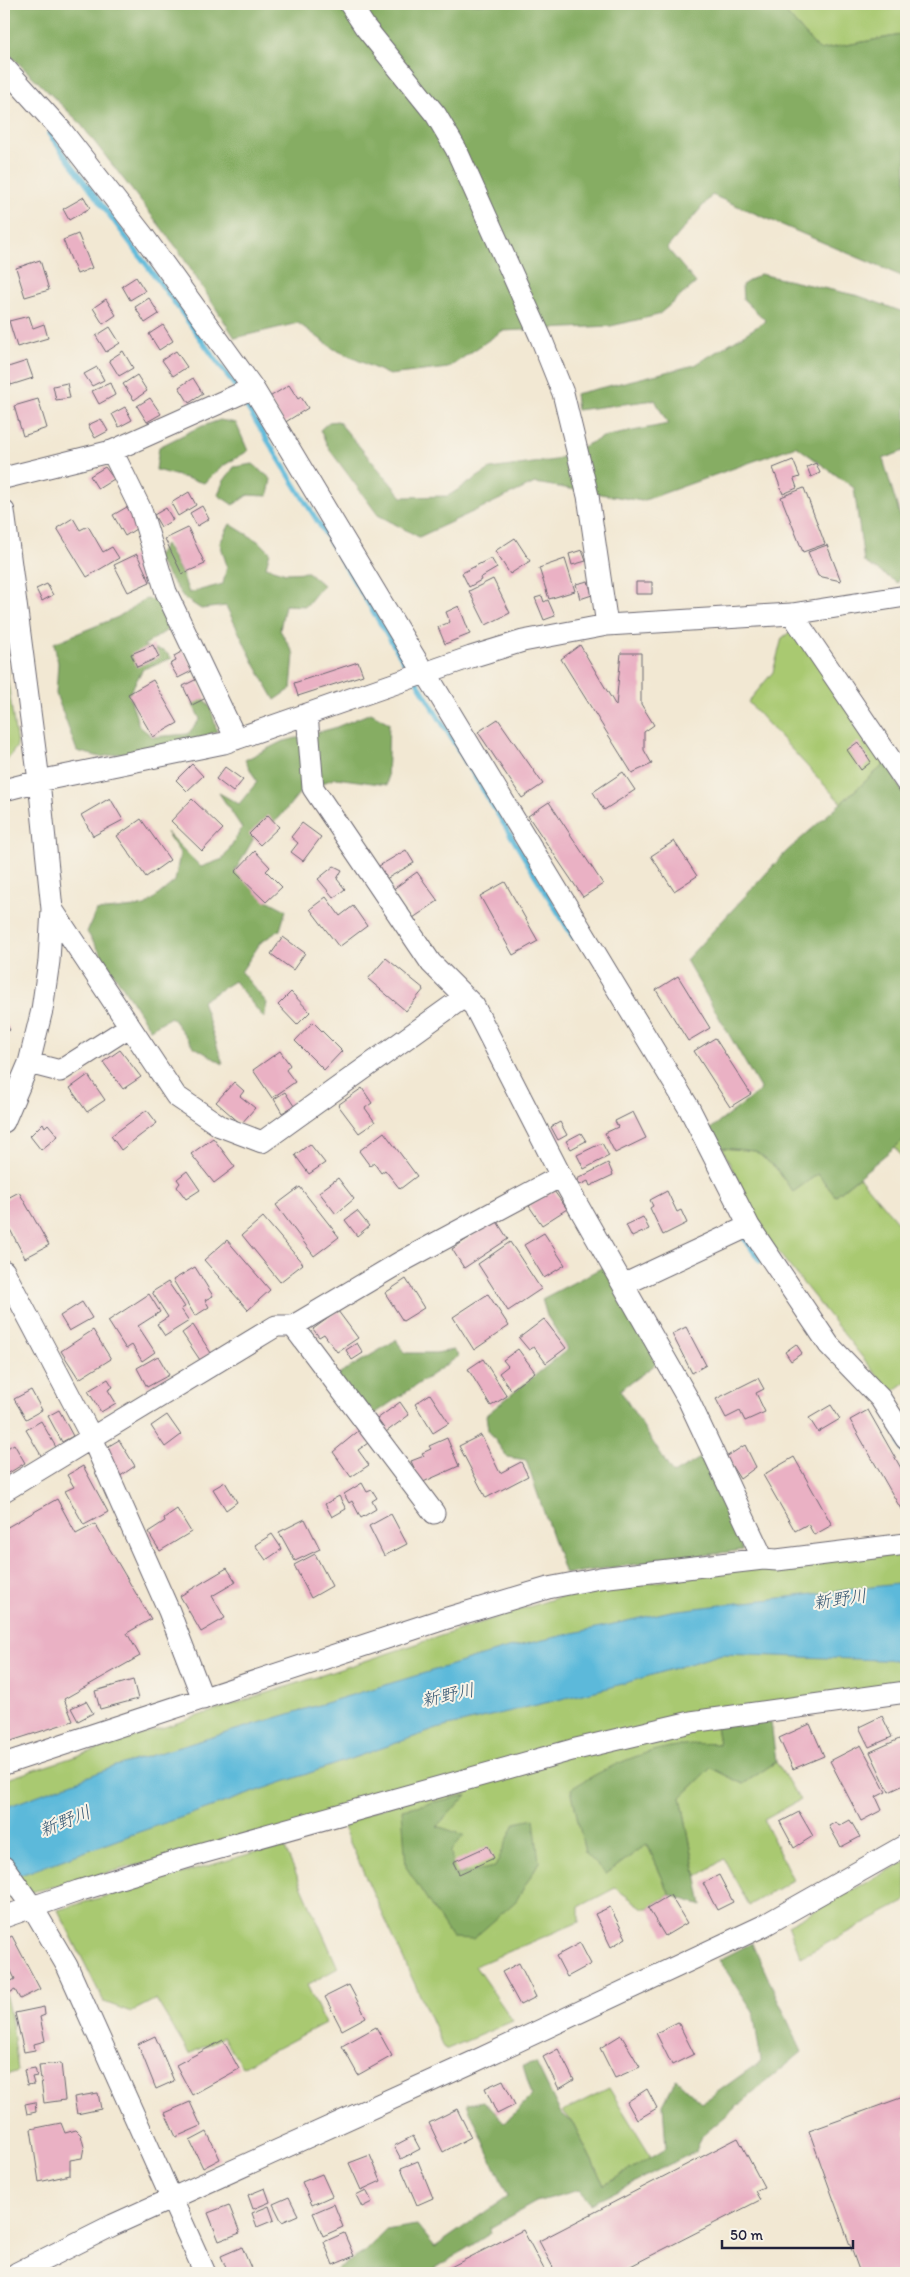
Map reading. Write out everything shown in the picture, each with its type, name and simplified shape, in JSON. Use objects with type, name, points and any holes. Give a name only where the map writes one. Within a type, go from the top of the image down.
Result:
[{"type":"street","points":[[350,4],[365,27],[436,115],[456,149],[543,343],[563,393],[588,496],[607,625]]},
{"type":"street","points":[[4,67],[61,130],[142,234],[253,388],[689,1108],[749,1226],[829,1345],[880,1398],[906,1438]]},
{"type":"street","points":[[4,478],[112,451],[253,388]]},
{"type":"street","points":[[112,451],[142,510],[166,592],[236,739]]},
{"type":"street","points":[[4,510],[39,781],[52,909],[42,1010],[29,1063],[4,1122]]},
{"type":"street","points":[[4,790],[39,781],[162,757],[236,739],[523,641],[607,625],[792,614],[906,596]]},
{"type":"street","points":[[792,614],[906,782]]},
{"type":"street","points":[[306,714],[313,788],[431,963],[474,1006],[561,1176],[688,1398],[763,1559]]},
{"type":"street","points":[[52,909],[176,1096],[220,1126],[262,1142],[464,997]]},
{"type":"street","points":[[29,1063],[60,1071],[129,1027]]},
{"type":"street","points":[[4,1491],[276,1326],[293,1326],[399,1263],[561,1176]]},
{"type":"street","points":[[623,1285],[749,1226]]},
{"type":"street","points":[[4,1271],[92,1438],[169,1611],[203,1699]]},
{"type":"street","points":[[293,1326],[434,1513]]},
{"type":"street","points":[[4,1764],[444,1619],[548,1588],[600,1578],[763,1559],[778,1560],[906,1544]]},
{"type":"street","points":[[4,1917],[28,1901],[78,1891],[202,1853],[572,1750],[699,1720],[906,1692]]},
{"type":"street","points":[[21,2272],[113,2225],[473,2062],[763,1926],[906,1845]]},
{"type":"street","points":[[4,1867],[28,1901],[67,1966],[205,2273]]},
{"type":"green space","points":[[4,4],[778,4],[819,50],[906,34],[906,278],[712,195],[667,248],[696,283],[658,315],[611,326],[502,331],[448,368],[389,375],[334,349],[298,323],[235,338],[177,248],[79,122],[4,49]]},
{"type":"green space","points":[[778,4],[906,4],[906,34],[819,50]]},
{"type":"green space","points":[[760,274],[859,296],[906,313],[906,450],[883,459],[906,536],[906,553],[898,583],[864,562],[854,488],[796,446],[642,501],[535,483],[419,537],[378,515],[329,449],[320,430],[329,422],[338,421],[402,497],[448,496],[490,469],[555,460],[603,437],[668,424],[655,400],[577,410],[575,394],[695,365],[766,321],[743,299],[742,285]]},
{"type":"green space","points":[[220,420],[236,423],[248,451],[223,466],[204,483],[156,470],[159,447],[197,428]]},
{"type":"green space","points":[[253,464],[271,479],[268,496],[248,495],[233,505],[218,495],[223,482],[234,467]]},
{"type":"green space","points":[[230,524],[261,543],[270,552],[266,567],[286,573],[308,572],[323,585],[306,606],[285,605],[280,630],[294,654],[291,689],[275,700],[255,665],[226,606],[201,609],[184,598],[156,558],[165,544],[182,574],[189,593],[223,584],[227,566],[220,543]]},
{"type":"green space","points":[[145,599],[156,600],[169,629],[143,646],[164,651],[172,658],[143,669],[129,694],[139,726],[153,737],[188,734],[200,719],[190,699],[200,692],[211,709],[217,731],[196,740],[100,757],[77,751],[56,694],[58,663],[54,643],[118,617]]},
{"type":"green space","points":[[795,628],[887,762],[841,803],[748,702],[773,672],[782,638]]},
{"type":"green space","points":[[4,654],[17,746],[4,765]]},
{"type":"green space","points":[[371,713],[389,723],[387,785],[336,778],[301,791],[279,818],[254,838],[235,871],[267,900],[286,910],[280,930],[261,942],[241,972],[267,1003],[264,1018],[234,981],[202,1001],[223,1064],[193,1046],[171,1017],[150,1029],[87,932],[96,911],[145,906],[175,881],[180,853],[166,832],[201,867],[223,859],[242,828],[219,793],[239,804],[257,782],[245,760],[281,742],[334,728]]},
{"type":"green space","points":[[887,762],[906,799],[906,1138],[835,1196],[818,1174],[793,1192],[776,1168],[755,1151],[722,1148],[709,1130],[761,1090],[686,960],[786,852]]},
{"type":"green space","points":[[906,1138],[906,1164],[895,1147]]},
{"type":"green space","points":[[722,1148],[755,1151],[776,1168],[793,1192],[818,1174],[835,1196],[859,1177],[906,1232],[906,1382],[891,1393],[766,1237]]},
{"type":"green space","points":[[607,1265],[659,1362],[620,1390],[673,1474],[702,1457],[743,1550],[565,1574],[526,1460],[507,1457],[488,1430],[486,1415],[568,1349],[547,1316],[542,1299]]},
{"type":"green space","points":[[396,1340],[405,1353],[436,1353],[453,1350],[459,1356],[367,1419],[336,1376]]},
{"type":"green space","points":[[906,1554],[906,1692],[716,1726],[719,1744],[606,1874],[647,1844],[670,1895],[648,1908],[643,1908],[615,1888],[579,1907],[579,1922],[475,1966],[513,2021],[445,2050],[341,1823],[422,1793],[4,1899],[4,1780],[568,1594],[784,1564]]},
{"type":"green space","points":[[771,1722],[776,1762],[743,1784],[711,1768],[681,1797],[702,1905],[670,1895],[647,1844],[606,1874],[585,1853],[571,1789],[623,1761],[642,1754],[680,1745],[719,1744],[716,1726]]},
{"type":"green space","points":[[776,1762],[800,1800],[764,1820],[793,1880],[749,1905],[724,1859],[697,1877],[681,1797],[711,1768],[743,1784]]},
{"type":"green space","points":[[467,1795],[437,1826],[464,1835],[451,1851],[454,1875],[495,1867],[515,1823],[534,1819],[539,1862],[516,1901],[473,1939],[452,1938],[406,1867],[402,1809]]},
{"type":"green space","points":[[283,1844],[338,1968],[307,1985],[325,2023],[242,2067],[223,2037],[189,2054],[156,1999],[131,2012],[104,2002],[58,1910]]},
{"type":"green space","points":[[906,1861],[906,1901],[801,1957],[788,1925]]},
{"type":"green space","points":[[752,1943],[802,2052],[702,2136],[696,2151],[591,2204],[579,2190],[536,2202],[490,2228],[491,2233],[428,2273],[333,2273],[363,2253],[386,2230],[417,2225],[435,2247],[508,2196],[467,2104],[484,2101],[505,2123],[532,2095],[523,2066],[536,2063],[560,2112],[573,2123],[604,2185],[666,2148],[663,2104],[676,2079],[702,2103],[761,2061],[753,2011],[719,1960]]},
{"type":"green space","points":[[4,1989],[12,2023],[18,2071],[4,2076]]},
{"type":"green space","points":[[609,2088],[653,2160],[604,2185],[573,2123],[563,2111]]},
{"type":"water","name":"新野川","points":[[906,1583],[906,1661],[722,1654],[612,1687],[440,1728],[139,1832],[4,1881],[4,1808],[116,1766],[508,1648],[671,1611]]},
{"type":"building","points":[[84,197],[90,208],[69,220],[63,209]]},
{"type":"building","points":[[78,234],[92,268],[77,274],[63,240]]},
{"type":"building","points":[[40,260],[49,290],[25,297],[16,268]]},
{"type":"building","points":[[136,277],[145,291],[130,300],[122,286]]},
{"type":"building","points":[[149,298],[159,314],[145,323],[135,307]]},
{"type":"building","points":[[106,299],[116,315],[103,324],[93,308]]},
{"type":"building","points":[[29,316],[33,328],[44,324],[48,338],[17,347],[9,321]]},
{"type":"building","points":[[163,325],[173,341],[159,350],[149,334]]},
{"type":"building","points":[[110,327],[120,343],[106,352],[96,336]]},
{"type":"building","points":[[123,351],[133,368],[119,376],[109,360]]},
{"type":"building","points":[[176,351],[187,367],[173,376],[162,360]]},
{"type":"building","points":[[27,361],[33,378],[11,385],[5,368]]},
{"type":"building","points":[[97,367],[104,380],[92,386],[84,374]]},
{"type":"building","points":[[137,375],[147,391],[134,400],[123,384]]},
{"type":"building","points":[[193,378],[203,394],[189,403],[179,387]]},
{"type":"building","points":[[67,383],[70,398],[56,400],[53,386]]},
{"type":"building","points":[[110,383],[115,395],[99,404],[92,391]]},
{"type":"building","points":[[289,385],[298,399],[301,397],[308,408],[284,423],[268,398]]},
{"type":"building","points":[[150,398],[161,414],[147,422],[137,406]]},
{"type":"building","points":[[38,399],[47,428],[23,436],[14,406]]},
{"type":"building","points":[[125,407],[132,420],[119,427],[112,414]]},
{"type":"building","points":[[101,419],[108,431],[95,438],[88,425]]},
{"type":"building","points":[[793,460],[800,477],[794,479],[797,488],[783,494],[773,468]]},
{"type":"building","points":[[816,463],[820,473],[811,477],[807,467]]},
{"type":"building","points":[[105,467],[114,479],[98,489],[90,476]]},
{"type":"building","points":[[804,488],[825,544],[803,552],[781,497]]},
{"type":"building","points":[[189,492],[196,505],[178,516],[171,503]]},
{"type":"building","points":[[202,506],[209,519],[197,526],[190,513]]},
{"type":"building","points":[[127,507],[139,527],[125,536],[113,515]]},
{"type":"building","points":[[166,508],[173,520],[161,527],[154,515]]},
{"type":"building","points":[[73,518],[80,530],[88,526],[103,552],[112,547],[119,558],[87,577],[57,528]]},
{"type":"building","points":[[188,528],[205,564],[182,574],[165,539]]},
{"type":"building","points":[[515,538],[530,561],[510,574],[495,551]]},
{"type":"building","points":[[827,545],[841,581],[818,576],[808,552]]},
{"type":"building","points":[[582,550],[586,561],[572,565],[569,554]]},
{"type":"building","points":[[137,554],[150,582],[128,592],[114,565]]},
{"type":"building","points":[[491,558],[497,568],[469,587],[462,573]]},
{"type":"building","points":[[565,559],[575,591],[549,599],[539,568]]},
{"type":"building","points":[[493,579],[510,613],[486,625],[469,591]]},
{"type":"building","points":[[588,581],[592,595],[580,599],[576,584]]},
{"type":"building","points":[[636,582],[652,582],[652,594],[636,594]]},
{"type":"building","points":[[47,584],[53,595],[42,601],[36,589]]},
{"type":"building","points":[[542,596],[544,602],[548,600],[555,616],[544,620],[535,598]]},
{"type":"building","points":[[459,606],[470,634],[445,644],[438,627],[450,622],[446,612]]},
{"type":"building","points":[[153,645],[159,657],[137,667],[131,654]]},
{"type":"building","points":[[580,645],[616,706],[621,653],[641,653],[641,704],[654,725],[644,732],[644,750],[652,764],[632,773],[561,659]]},
{"type":"building","points":[[183,651],[194,670],[178,678],[170,664],[176,661],[174,656]]},
{"type":"building","points":[[358,662],[363,675],[298,696],[294,683]]},
{"type":"building","points":[[197,679],[206,698],[192,705],[183,686]]},
{"type":"building","points":[[153,680],[178,723],[153,737],[128,694]]},
{"type":"building","points":[[498,719],[543,784],[522,798],[478,732]]},
{"type":"building","points":[[858,742],[871,762],[861,770],[847,750]]},
{"type":"building","points":[[192,764],[203,776],[187,791],[176,780]]},
{"type":"building","points":[[225,767],[243,780],[233,792],[216,779]]},
{"type":"building","points":[[623,772],[635,790],[604,810],[593,792]]},
{"type":"building","points":[[110,798],[123,820],[93,836],[81,815]]},
{"type":"building","points":[[192,799],[223,829],[202,851],[171,821]]},
{"type":"building","points":[[549,802],[603,884],[583,897],[528,816]]},
{"type":"building","points":[[268,815],[279,827],[260,845],[249,834]]},
{"type":"building","points":[[141,819],[170,860],[146,877],[117,836]]},
{"type":"building","points":[[302,823],[321,837],[303,861],[291,852],[298,843],[291,837]]},
{"type":"building","points":[[674,841],[697,876],[674,891],[651,856]]},
{"type":"building","points":[[406,850],[414,863],[386,879],[379,866]]},
{"type":"building","points":[[255,851],[270,867],[266,871],[282,887],[266,902],[235,872]]},
{"type":"building","points":[[334,866],[342,870],[337,879],[345,889],[334,898],[318,879]]},
{"type":"building","points":[[417,872],[438,901],[413,918],[392,890]]},
{"type":"building","points":[[505,882],[538,941],[513,955],[480,896]]},
{"type":"building","points":[[326,897],[340,916],[353,906],[367,926],[339,947],[310,909]]},
{"type":"building","points":[[283,937],[305,953],[293,970],[271,954]]},
{"type":"building","points":[[386,958],[424,989],[406,1011],[368,979]]},
{"type":"building","points":[[678,976],[710,1028],[688,1041],[656,990]]},
{"type":"building","points":[[291,992],[310,1012],[297,1025],[278,1005]]},
{"type":"building","points":[[4,1021],[10,1030],[4,1034]]},
{"type":"building","points":[[313,1022],[342,1051],[324,1070],[295,1041]]},
{"type":"building","points":[[715,1038],[751,1094],[730,1107],[694,1051]]},
{"type":"building","points":[[120,1050],[141,1077],[123,1089],[103,1062]]},
{"type":"building","points":[[280,1051],[290,1065],[286,1070],[295,1082],[272,1098],[253,1070]]},
{"type":"building","points":[[88,1075],[105,1100],[87,1112],[70,1088]]},
{"type":"building","points":[[234,1082],[244,1091],[240,1096],[255,1108],[241,1124],[216,1102]]},
{"type":"building","points":[[362,1088],[372,1103],[365,1108],[375,1122],[359,1133],[338,1105]]},
{"type":"building","points":[[285,1092],[294,1106],[282,1113],[274,1099]]},
{"type":"building","points":[[147,1110],[157,1123],[121,1150],[111,1136]]},
{"type":"building","points":[[633,1112],[646,1138],[615,1153],[605,1133],[618,1127],[615,1121]]},
{"type":"building","points":[[560,1122],[567,1135],[558,1140],[551,1127]]},
{"type":"building","points":[[43,1123],[45,1127],[48,1124],[58,1136],[41,1150],[30,1136]]},
{"type":"building","points":[[384,1132],[417,1176],[400,1189],[385,1170],[381,1173],[374,1163],[370,1166],[359,1151]]},
{"type":"building","points":[[581,1133],[586,1141],[571,1149],[566,1141]]},
{"type":"building","points":[[213,1138],[235,1167],[214,1183],[191,1154]]},
{"type":"building","points":[[602,1143],[609,1156],[584,1169],[577,1155]]},
{"type":"building","points":[[310,1144],[325,1163],[309,1174],[295,1155]]},
{"type":"building","points":[[608,1163],[613,1175],[590,1186],[588,1181],[580,1185],[577,1179]]},
{"type":"building","points":[[187,1171],[200,1190],[186,1199],[177,1187],[180,1183],[177,1179]]},
{"type":"building","points":[[338,1178],[354,1199],[336,1214],[319,1192]]},
{"type":"building","points":[[300,1187],[339,1237],[314,1256],[276,1205]]},
{"type":"building","points":[[554,1191],[567,1209],[542,1225],[529,1206]]},
{"type":"building","points":[[667,1191],[677,1212],[681,1210],[687,1223],[663,1235],[650,1208],[653,1206],[650,1200]]},
{"type":"building","points":[[19,1192],[49,1245],[25,1258],[4,1218],[4,1200]]},
{"type":"building","points":[[357,1211],[369,1226],[357,1236],[345,1220]]},
{"type":"building","points":[[263,1217],[303,1264],[280,1282],[242,1235]]},
{"type":"building","points":[[643,1217],[649,1229],[632,1237],[626,1225]]},
{"type":"building","points":[[496,1220],[508,1239],[464,1268],[452,1249]]},
{"type":"building","points":[[544,1233],[565,1265],[544,1278],[524,1245]]},
{"type":"building","points":[[227,1240],[270,1290],[248,1310],[204,1260]]},
{"type":"building","points":[[510,1242],[541,1289],[508,1311],[478,1264]]},
{"type":"building","points":[[195,1267],[213,1296],[205,1300],[209,1307],[195,1316],[173,1280]]},
{"type":"building","points":[[406,1279],[424,1308],[403,1321],[385,1293]]},
{"type":"building","points":[[168,1282],[185,1307],[181,1309],[189,1321],[165,1336],[157,1324],[168,1317],[152,1292]]},
{"type":"building","points":[[149,1294],[160,1312],[138,1326],[155,1352],[142,1361],[132,1345],[126,1349],[108,1321]]},
{"type":"building","points":[[488,1294],[509,1326],[474,1350],[453,1317]]},
{"type":"building","points":[[82,1302],[92,1318],[69,1331],[60,1316]]},
{"type":"building","points":[[338,1311],[358,1338],[337,1352],[324,1334],[319,1337],[313,1329]]},
{"type":"building","points":[[544,1319],[566,1348],[546,1363],[534,1347],[529,1350],[519,1338]]},
{"type":"building","points":[[193,1325],[211,1353],[200,1360],[182,1333]]},
{"type":"building","points":[[686,1327],[706,1365],[692,1373],[672,1334]]},
{"type":"building","points":[[93,1330],[111,1359],[79,1379],[61,1351]]},
{"type":"building","points":[[357,1343],[363,1353],[352,1360],[346,1350]]},
{"type":"building","points":[[796,1344],[802,1353],[791,1361],[785,1352]]},
{"type":"building","points":[[518,1349],[535,1372],[511,1390],[499,1373],[508,1366],[503,1360]]},
{"type":"building","points":[[158,1356],[169,1375],[147,1387],[137,1368]]},
{"type":"building","points":[[483,1359],[507,1396],[491,1406],[468,1369]]},
{"type":"building","points":[[758,1378],[764,1389],[756,1393],[765,1412],[745,1421],[740,1411],[726,1418],[716,1399]]},
{"type":"building","points":[[108,1379],[113,1387],[108,1390],[116,1403],[101,1412],[88,1391]]},
{"type":"building","points":[[31,1390],[42,1410],[26,1419],[14,1399]]},
{"type":"building","points":[[430,1394],[449,1423],[433,1433],[415,1404]]},
{"type":"building","points":[[400,1402],[409,1415],[386,1432],[377,1419]]},
{"type":"building","points":[[831,1405],[840,1419],[818,1432],[809,1418]]},
{"type":"building","points":[[59,1410],[73,1436],[62,1442],[48,1416]]},
{"type":"building","points":[[868,1410],[906,1477],[906,1518],[850,1420]]},
{"type":"building","points":[[167,1415],[181,1435],[165,1447],[151,1426]]},
{"type":"building","points":[[41,1421],[57,1449],[42,1457],[26,1430]]},
{"type":"building","points":[[362,1428],[371,1441],[358,1450],[369,1465],[351,1477],[333,1452]]},
{"type":"building","points":[[481,1435],[500,1473],[521,1462],[528,1476],[486,1498],[459,1446]]},
{"type":"building","points":[[447,1438],[459,1466],[421,1483],[411,1461],[424,1456],[422,1453],[431,1449],[429,1446]]},
{"type":"building","points":[[119,1440],[135,1466],[119,1477],[102,1450]]},
{"type":"building","points":[[14,1444],[25,1463],[4,1476],[4,1450]]},
{"type":"building","points":[[745,1445],[756,1467],[740,1479],[726,1457]]},
{"type":"building","points":[[794,1457],[832,1525],[814,1535],[808,1524],[795,1531],[763,1475]]},
{"type":"building","points":[[83,1466],[108,1512],[84,1525],[65,1491],[74,1487],[67,1475]]},
{"type":"building","points":[[225,1482],[237,1502],[226,1510],[213,1489]]},
{"type":"building","points":[[362,1483],[367,1492],[372,1490],[377,1498],[372,1501],[376,1509],[361,1518],[352,1501],[349,1503],[344,1494]]},
{"type":"building","points":[[339,1496],[346,1509],[332,1517],[325,1504]]},
{"type":"building","points":[[57,1499],[76,1534],[95,1524],[151,1619],[127,1633],[140,1656],[64,1699],[73,1721],[11,1741],[4,1729],[4,1529]]},
{"type":"building","points":[[177,1509],[191,1532],[160,1551],[148,1532],[165,1521],[164,1518]]},
{"type":"building","points":[[391,1514],[407,1544],[384,1556],[369,1526]]},
{"type":"building","points":[[305,1519],[320,1549],[295,1561],[279,1532]]},
{"type":"building","points":[[272,1534],[282,1549],[266,1560],[255,1545]]},
{"type":"building","points":[[315,1554],[332,1586],[311,1598],[294,1565]]},
{"type":"building","points":[[227,1568],[236,1582],[212,1596],[225,1618],[201,1632],[180,1596]]},
{"type":"building","points":[[133,1680],[138,1699],[100,1709],[95,1691]]},
{"type":"building","points":[[86,1701],[93,1713],[78,1721],[71,1708]]},
{"type":"building","points":[[882,1716],[892,1737],[869,1747],[859,1727]]},
{"type":"building","points":[[810,1724],[824,1756],[793,1769],[779,1738]]},
{"type":"building","points":[[906,1736],[906,1784],[889,1792],[870,1752]]},
{"type":"building","points":[[861,1745],[886,1792],[876,1797],[882,1810],[861,1821],[830,1761]]},
{"type":"building","points":[[799,1812],[813,1836],[794,1848],[780,1822]]},
{"type":"building","points":[[850,1820],[860,1837],[841,1847],[829,1826],[836,1822],[839,1826]]},
{"type":"building","points":[[488,1846],[494,1858],[459,1874],[453,1862]]},
{"type":"building","points":[[719,1875],[733,1902],[717,1910],[703,1883]]},
{"type":"building","points":[[670,1895],[687,1923],[665,1936],[648,1908]]},
{"type":"building","points":[[610,1907],[626,1938],[611,1947],[595,1914]]},
{"type":"building","points":[[12,1936],[40,1989],[20,1999],[15,1990],[7,1994],[4,1987],[4,1985],[15,1979],[4,1957],[4,1940]]},
{"type":"building","points":[[580,1943],[591,1964],[567,1977],[556,1956]]},
{"type":"building","points":[[519,1963],[536,1997],[520,2005],[502,1972]]},
{"type":"building","points":[[349,1985],[366,2017],[342,2030],[325,1997]]},
{"type":"building","points":[[44,2007],[45,2015],[40,2017],[45,2041],[34,2044],[35,2050],[24,2052],[15,2013]]},
{"type":"building","points":[[678,2022],[694,2054],[672,2065],[656,2033]]},
{"type":"building","points":[[376,2027],[392,2056],[358,2075],[342,2046]]},
{"type":"building","points":[[621,2035],[640,2067],[615,2078],[600,2048]]},
{"type":"building","points":[[155,2036],[174,2081],[156,2089],[138,2044]]},
{"type":"building","points":[[223,2040],[239,2069],[192,2095],[176,2065]]},
{"type":"building","points":[[558,2049],[574,2080],[559,2089],[543,2057]]},
{"type":"building","points":[[61,2063],[65,2100],[44,2103],[39,2065]]},
{"type":"building","points":[[35,2068],[37,2076],[32,2077],[34,2084],[27,2085],[24,2070]]},
{"type":"building","points":[[503,2080],[515,2105],[497,2114],[485,2088]]},
{"type":"building","points":[[647,2089],[657,2108],[637,2120],[627,2102]]},
{"type":"building","points":[[98,2093],[101,2109],[77,2114],[74,2097]]},
{"type":"building","points":[[906,2096],[906,2273],[860,2273],[809,2131]]},
{"type":"building","points":[[35,2102],[36,2112],[27,2114],[25,2104]]},
{"type":"building","points":[[190,2102],[201,2126],[176,2137],[165,2113]]},
{"type":"building","points":[[457,2109],[471,2137],[443,2152],[429,2123]]},
{"type":"building","points":[[61,2123],[65,2133],[76,2130],[81,2135],[84,2147],[82,2158],[70,2160],[70,2175],[39,2182],[31,2129]]},
{"type":"building","points":[[207,2132],[220,2159],[203,2168],[190,2141]]},
{"type":"building","points":[[413,2136],[420,2149],[401,2159],[394,2146]]},
{"type":"building","points":[[738,2138],[764,2187],[755,2191],[760,2200],[617,2273],[556,2273],[539,2241]]},
{"type":"building","points":[[370,2155],[381,2181],[361,2190],[349,2163]]},
{"type":"building","points":[[418,2161],[433,2198],[417,2205],[401,2168]]},
{"type":"building","points":[[322,2174],[332,2196],[312,2205],[302,2182]]},
{"type":"building","points":[[265,2188],[270,2202],[253,2209],[248,2195]]},
{"type":"building","points":[[366,2190],[372,2202],[362,2207],[356,2195]]},
{"type":"building","points":[[289,2197],[298,2215],[282,2222],[273,2204]]},
{"type":"building","points":[[334,2204],[343,2227],[323,2236],[313,2213]]},
{"type":"building","points":[[229,2205],[240,2233],[219,2241],[208,2213]]},
{"type":"building","points":[[269,2206],[274,2220],[257,2227],[252,2213]]},
{"type":"building","points":[[523,2230],[546,2273],[439,2273]]},
{"type":"building","points":[[344,2233],[354,2256],[333,2265],[324,2242]]},
{"type":"building","points":[[242,2247],[253,2273],[228,2273],[221,2256]]},
{"type":"waterway","points":[[49,134],[237,389]]},
{"type":"waterway","points":[[242,399],[411,673]]},
{"type":"waterway","points":[[417,682],[573,937]]},
{"type":"waterway","points":[[742,1235],[760,1261]]},
{"type":"waterway","points":[[900,1444],[906,1454]]}]
